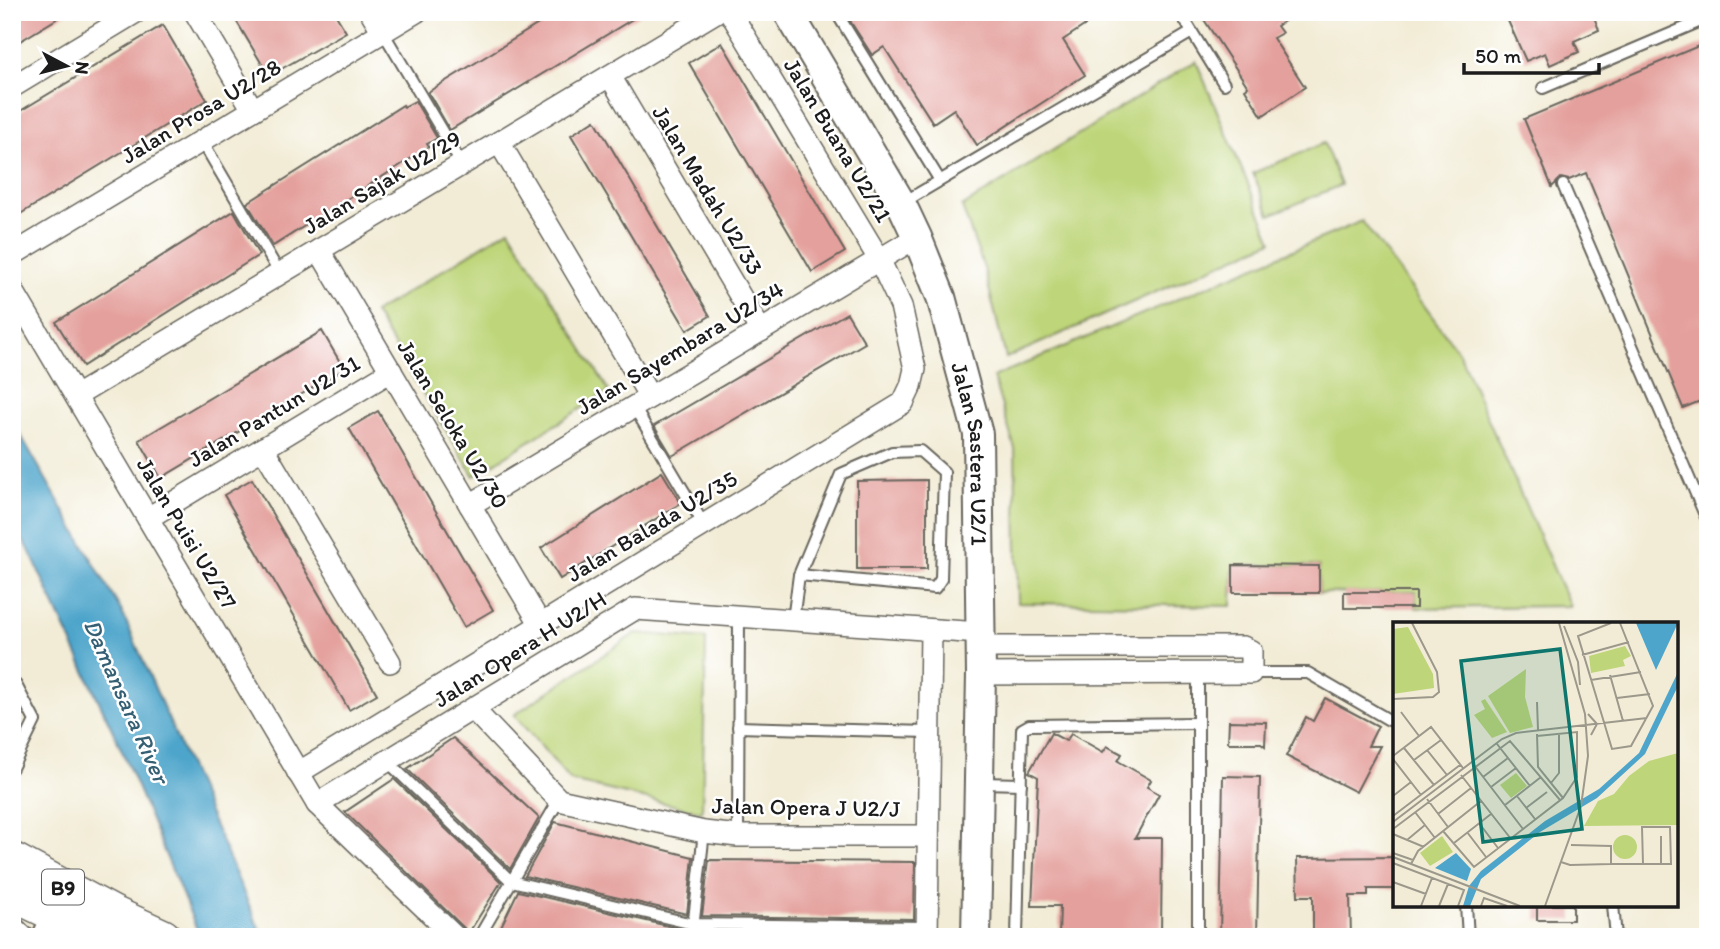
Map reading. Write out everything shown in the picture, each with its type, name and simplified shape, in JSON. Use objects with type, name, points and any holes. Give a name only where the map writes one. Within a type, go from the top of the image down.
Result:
[{"type":"main road","name":"B9","points":[[12,860],[108,925]]},
{"type":"main road","name":"B9","points":[[12,893],[42,930],[108,925],[163,937]]},
{"type":"street","points":[[12,87],[136,12]]},
{"type":"street","points":[[195,12],[253,110]]},
{"type":"street","points":[[371,12],[383,32]]},
{"type":"street","name":"Jalan Prosa U2/28","points":[[12,255],[416,12]]},
{"type":"street","name":"Jalan Sajak U2/29","points":[[76,396],[716,12]]},
{"type":"street","name":"Jalan Buana U2/21","points":[[730,12],[879,260]]},
{"type":"street","name":"Jalan Sastera U2/1","points":[[788,12],[901,203],[917,237],[941,297],[978,434],[980,651],[976,937]]},
{"type":"street","name":"Jalan Madah U2/33","points":[[610,76],[761,331]]},
{"type":"street","points":[[499,142],[642,402]]},
{"type":"street","name":"Jalan Sayembara U2/34","points":[[470,505],[917,237]]},
{"type":"street","name":"Jalan Seloka U2/30","points":[[319,250],[541,625]]},
{"type":"street","name":"Jalan Balada U2/35","points":[[299,773],[903,403],[915,369],[901,306],[879,260]]},
{"type":"street","name":"Jalan Puisi U2/27","points":[[12,289],[317,804],[455,937]]},
{"type":"street","name":"Jalan Pantun U2/31","points":[[148,518],[391,371]]},
{"type":"street","points":[[263,448],[390,662]]},
{"type":"street","name":"Jalan Opera H U2/H","points":[[317,804],[635,609],[931,629],[980,651]]},
{"type":"street","points":[[927,932],[931,629]]},
{"type":"street","points":[[1243,647],[1251,651],[1251,673],[1198,673],[980,651],[1243,647]]},
{"type":"street","points":[[473,709],[559,800]]},
{"type":"street","name":"Jalan Opera J U2/J","points":[[559,800],[705,832],[738,836],[928,836]]},
{"type":"lane","points":[[836,12],[939,180]]},
{"type":"lane","points":[[1180,12],[1224,84]]},
{"type":"lane","points":[[1543,88],[1708,18]]},
{"type":"lane","points":[[383,32],[462,165]]},
{"type":"lane","points":[[901,203],[1192,32]]},
{"type":"lane","points":[[202,141],[280,274]]},
{"type":"lane","points":[[1563,185],[1708,522]]},
{"type":"lane","points":[[642,402],[704,525]]},
{"type":"lane","points":[[793,620],[799,575],[841,474],[892,452],[920,451],[944,472],[941,579],[935,588],[799,575]]},
{"type":"lane","points":[[738,836],[739,616]]},
{"type":"lane","points":[[1198,673],[1198,937]]},
{"type":"lane","points":[[1251,673],[1308,673],[1389,720]]},
{"type":"lane","points":[[12,683],[16,685],[35,721],[12,768]]},
{"type":"lane","points":[[1017,937],[1022,729],[1029,725],[1198,723]]},
{"type":"lane","points":[[738,727],[929,733]]},
{"type":"lane","points":[[387,761],[511,881],[694,924],[927,932]]},
{"type":"lane","points":[[979,783],[1021,784]]},
{"type":"lane","points":[[479,937],[559,800]]},
{"type":"lane","points":[[692,937],[705,832]]},
{"type":"lane","points":[[1466,907],[1468,937]]},
{"type":"lane","points":[[1613,907],[1616,937]]},
{"type":"lane","points":[[12,919],[42,930]]},
{"type":"green space","points":[[1196,61],[1272,241],[1006,358],[984,268],[962,207]]},
{"type":"green space","points":[[1324,143],[1341,185],[1270,215],[1253,173]]},
{"type":"green space","points":[[1362,221],[1459,353],[1570,606],[1416,608],[1416,592],[1319,593],[1319,566],[1233,565],[1232,606],[1018,603],[1015,449],[993,377]]},
{"type":"green space","points":[[509,229],[609,391],[474,476],[374,313]]},
{"type":"green space","points":[[636,633],[706,639],[702,812],[571,781],[514,715]]},
{"type":"water","name":"Damansara River","points":[[12,420],[122,612],[263,937],[200,937],[122,751],[28,548],[12,525]]},
{"type":"building","points":[[12,12],[68,12],[12,46]]},
{"type":"building","points":[[231,12],[334,12],[346,32],[269,76]]},
{"type":"building","points":[[558,12],[644,12],[450,130],[428,92]]},
{"type":"building","points":[[863,12],[1084,12],[1090,22],[1063,40],[1085,75],[977,145],[954,109],[933,123],[884,47],[872,55],[850,21]]},
{"type":"building","points":[[1199,12],[1298,12],[1277,26],[1282,33],[1273,38],[1305,87],[1262,116],[1245,89],[1248,87]]},
{"type":"building","points":[[1504,12],[1592,12],[1599,30],[1574,41],[1579,52],[1550,65],[1545,53],[1526,61]]},
{"type":"building","points":[[163,25],[207,100],[12,219],[12,116]]},
{"type":"building","points":[[1708,42],[1708,398],[1683,408],[1586,173],[1569,180],[1561,178],[1552,187],[1524,119]]},
{"type":"building","points":[[722,43],[845,252],[812,272],[689,63]]},
{"type":"building","points":[[415,101],[437,138],[427,144],[429,147],[273,246],[247,203],[403,105],[404,107]]},
{"type":"building","points":[[595,120],[710,316],[687,330],[571,135]]},
{"type":"building","points":[[234,211],[259,255],[83,366],[56,322]]},
{"type":"building","points":[[847,313],[865,343],[672,456],[654,426]]},
{"type":"building","points":[[322,331],[344,369],[161,478],[139,440]]},
{"type":"building","points":[[378,411],[493,610],[464,627],[349,428]]},
{"type":"building","points":[[662,472],[681,503],[560,579],[541,548]]},
{"type":"building","points":[[252,479],[377,694],[349,710],[224,495]]},
{"type":"building","points":[[927,480],[927,569],[857,569],[857,481]]},
{"type":"building","points":[[1233,565],[1319,566],[1319,593],[1233,593]]},
{"type":"building","points":[[1344,592],[1416,592],[1416,608],[1344,608]]},
{"type":"building","points":[[1325,698],[1378,726],[1368,746],[1380,746],[1356,792],[1286,756],[1306,717],[1313,721]]},
{"type":"building","points":[[1229,721],[1266,722],[1265,746],[1261,743],[1228,743]]},
{"type":"building","points":[[1051,733],[1066,741],[1071,734],[1103,752],[1107,746],[1122,754],[1118,761],[1151,780],[1147,787],[1159,794],[1135,838],[1162,838],[1161,937],[1059,937],[1060,906],[1032,906],[1038,777],[1029,772]]},
{"type":"building","points":[[453,738],[539,818],[510,869],[407,769]]},
{"type":"building","points":[[1223,776],[1260,777],[1257,937],[1220,937]]},
{"type":"building","points":[[394,779],[501,882],[468,934],[345,812]]},
{"type":"building","points":[[555,822],[693,857],[687,914],[525,876]]},
{"type":"building","points":[[1393,857],[1393,889],[1368,889],[1368,896],[1350,896],[1351,937],[1313,937],[1313,896],[1298,896],[1297,858]]},
{"type":"building","points":[[709,860],[915,862],[914,919],[702,916]]},
{"type":"building","points":[[518,891],[685,930],[684,937],[496,937]]},
{"type":"building","points":[[1537,907],[1573,907],[1573,920],[1537,920]]},
{"type":"building","points":[[701,932],[912,935],[912,937],[700,937]]}]
